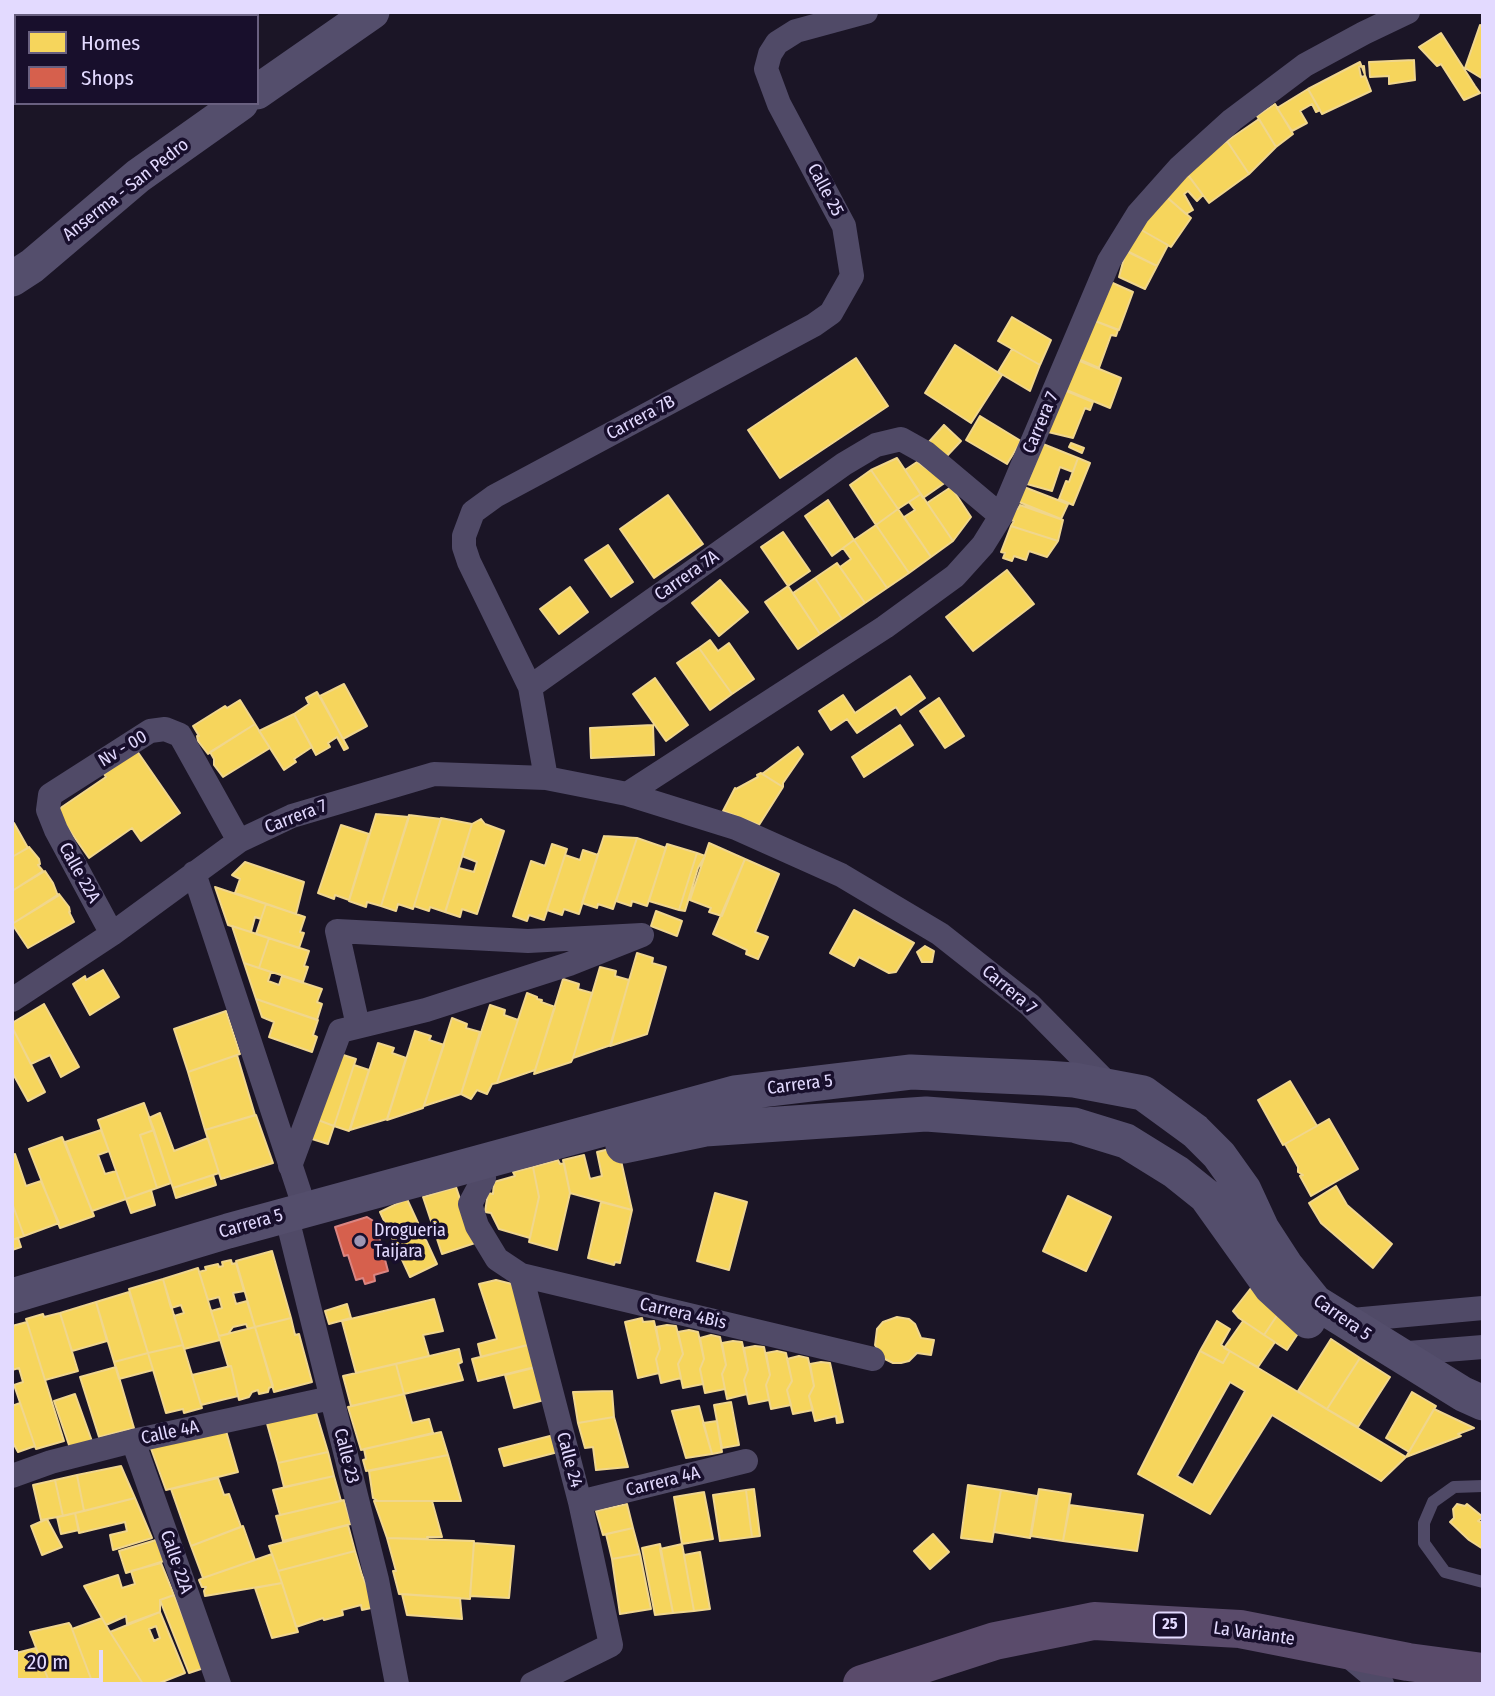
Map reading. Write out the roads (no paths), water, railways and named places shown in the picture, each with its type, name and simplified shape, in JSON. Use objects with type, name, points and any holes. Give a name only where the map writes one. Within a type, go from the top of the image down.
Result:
[{"type":"main road","name":"La Variante","points":[[862,1684],[995,1641],[1094,1621],[1240,1629],[1409,1662],[1483,1672]]},
{"type":"street","points":[[259,91],[372,12]]},
{"type":"street","name":"Calle 25","points":[[831,313],[852,276],[844,226],[779,104],[766,69],[770,54],[777,43],[796,31],[866,12]]},
{"type":"street","name":"Carrera 7","points":[[627,794],[885,627],[955,576],[983,545],[1001,516],[1109,261],[1138,214],[1179,168],[1232,120],[1305,65],[1408,12]]},
{"type":"street","name":"Anserma - San Pedro","points":[[12,279],[32,266],[138,176],[238,105]]},
{"type":"street","name":"Carrera 7B","points":[[530,687],[468,562],[464,536],[473,512],[495,496],[814,325],[831,313]]},
{"type":"street","name":"Carrera 7A","points":[[530,687],[844,464],[876,445],[901,439],[926,453],[1001,516]]},
{"type":"street","points":[[530,687],[546,778]]},
{"type":"street","name":"Nv - 00","points":[[48,810],[50,795],[150,732],[165,729],[180,735],[239,841]]},
{"type":"street","name":"Carrera 7","points":[[12,1000],[112,934],[239,841],[292,816],[434,774],[546,778],[627,794],[736,828],[841,875],[940,934],[1030,1005],[1111,1087]]},
{"type":"street","name":"Calle 22A","points":[[48,810],[55,830],[112,934]]},
{"type":"street","name":"Calle 23","points":[[194,873],[290,1166],[331,1398],[377,1580],[397,1684]]},
{"type":"street","points":[[290,1166],[340,1031],[449,1003],[569,964],[642,935],[528,941],[337,931],[358,1026]]},
{"type":"street","name":"Carrera 5","points":[[12,1296],[298,1219],[735,1093],[911,1072],[1045,1078],[1143,1093],[1195,1131],[1219,1155],[1244,1190],[1262,1229],[1286,1266],[1315,1302],[1341,1321],[1463,1394],[1483,1403]]},
{"type":"street","name":"Carrera 5","points":[[12,1312],[298,1219],[484,1178],[542,1162],[705,1129],[926,1114],[1074,1125],[1125,1141],[1176,1172],[1206,1196],[1271,1287],[1309,1321],[1411,1388],[1483,1422]]},
{"type":"street","name":"Carrera 4Bis","points":[[484,1178],[470,1204],[477,1226],[497,1259],[521,1275],[873,1359]]},
{"type":"street","name":"Calle 24","points":[[521,1275],[580,1502],[611,1646],[532,1684]]},
{"type":"street","points":[[1341,1321],[1483,1308]]},
{"type":"street","points":[[1396,1354],[1483,1347]]},
{"type":"street","name":"Calle 4A","points":[[12,1476],[51,1462],[133,1441],[331,1398]]},
{"type":"street","name":"Calle 22A","points":[[133,1441],[219,1684]]},
{"type":"street","name":"Carrera 4A","points":[[580,1502],[746,1461]]},
{"type":"street","points":[[1339,1648],[1382,1684]]},
{"type":"lane","points":[[1483,1486],[1454,1487],[1433,1502],[1424,1523],[1424,1543],[1445,1572],[1483,1582]]},
{"type":"place","name":"Drogueria Taijara","points":[[360,1241]]}]
